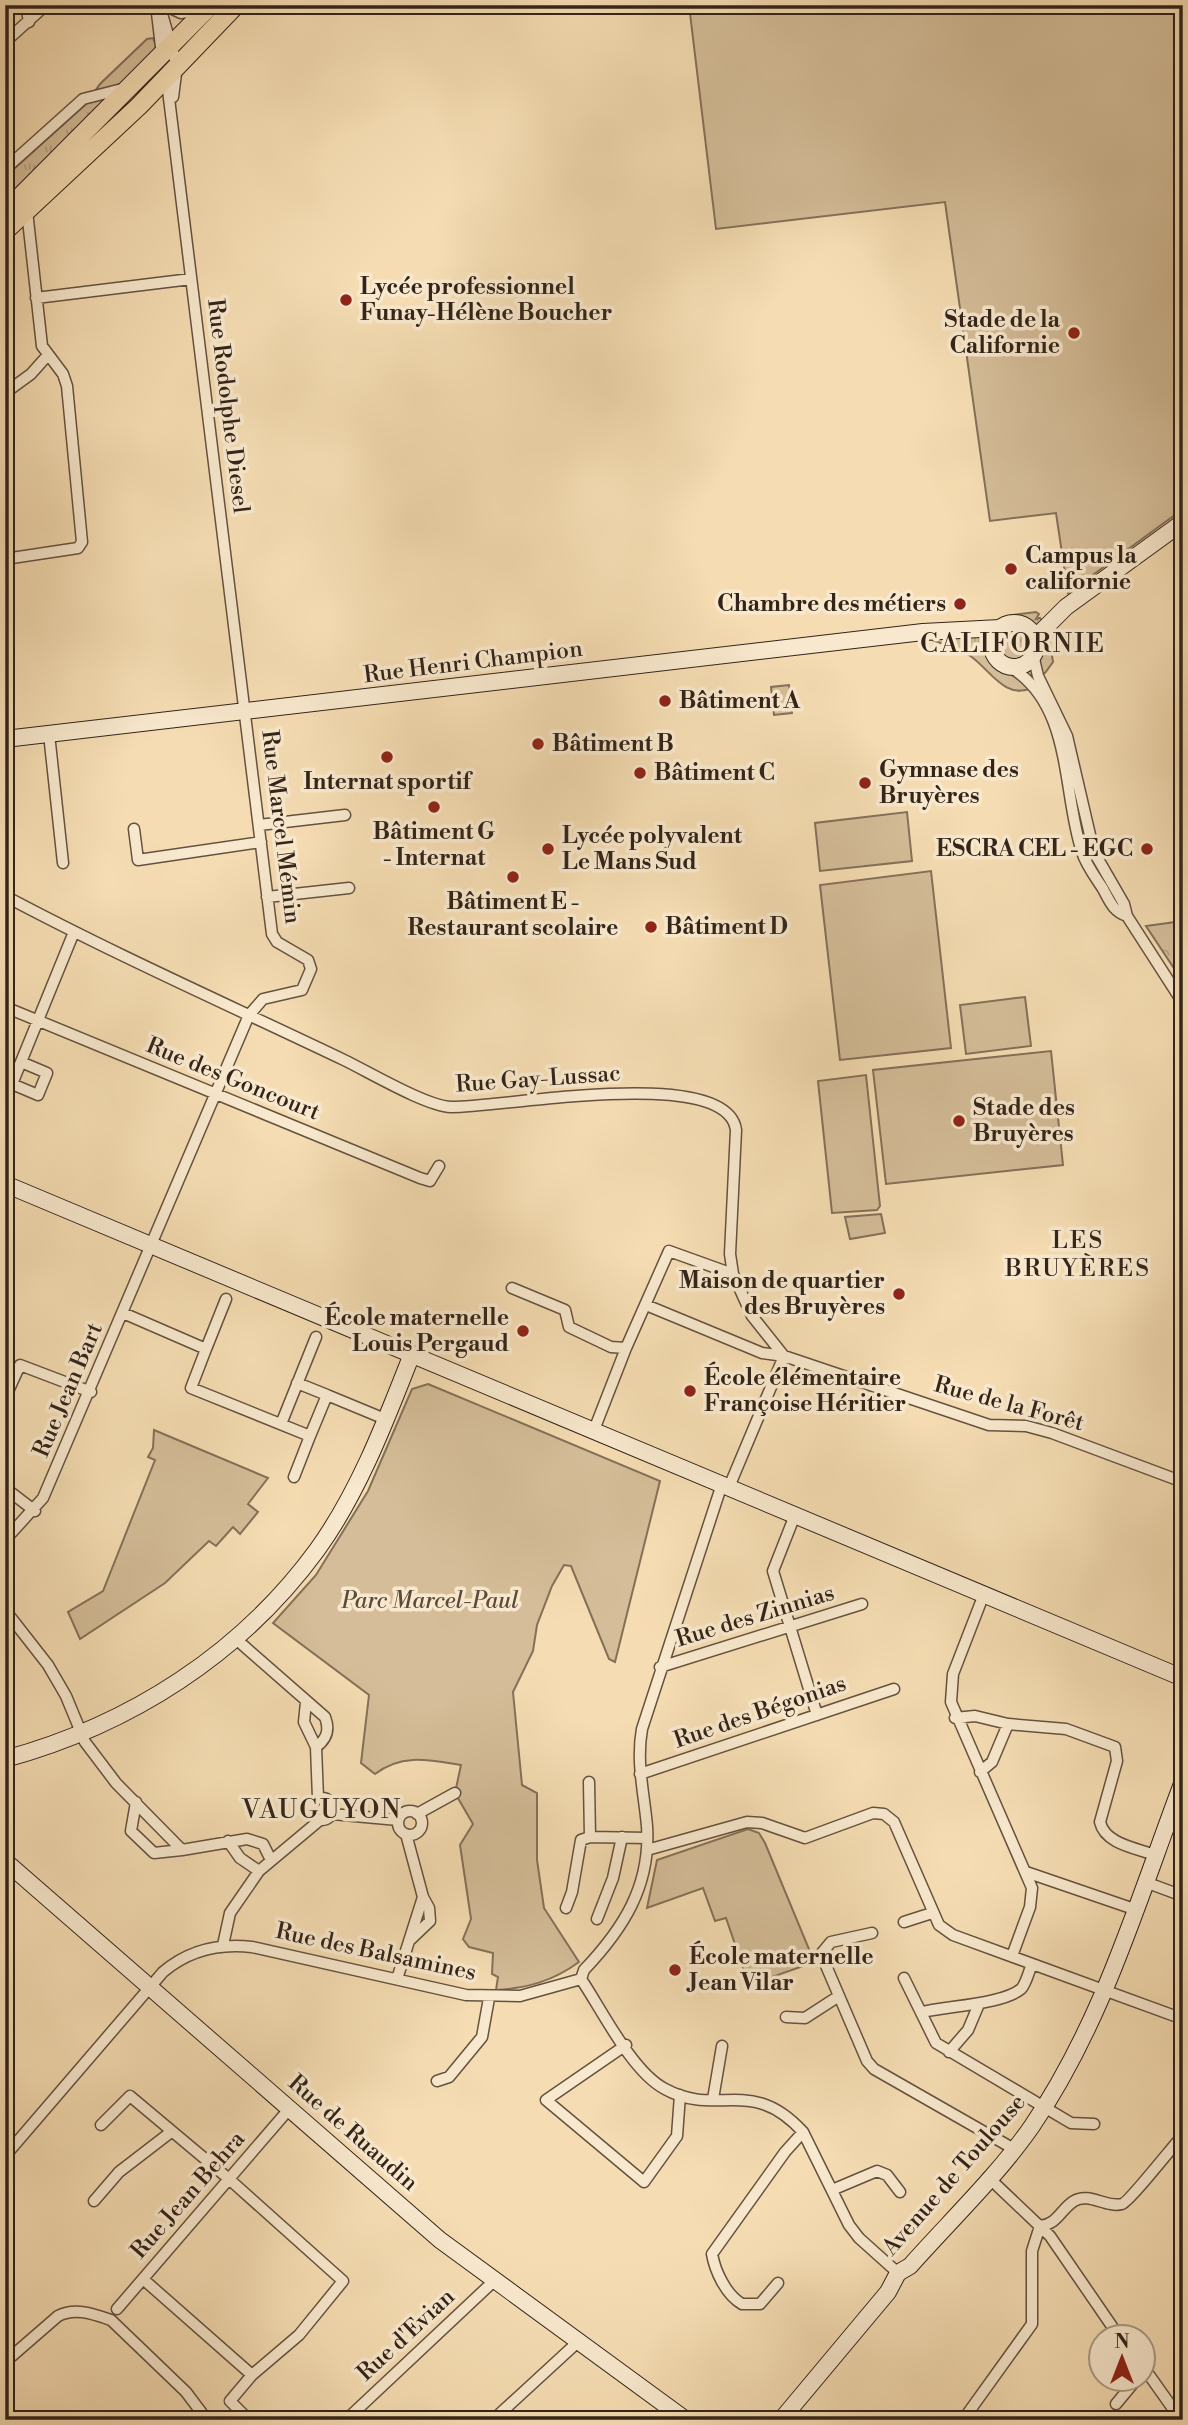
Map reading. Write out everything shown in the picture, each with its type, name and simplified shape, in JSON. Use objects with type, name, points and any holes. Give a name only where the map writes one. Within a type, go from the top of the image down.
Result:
[{"type":"main road","points":[[170,61],[210,5]]},
{"type":"main road","points":[[5,212],[170,61],[236,5]]},
{"type":"main road","points":[[5,231],[27,211],[139,89]]},
{"type":"street","points":[[26,5],[29,22]]},
{"type":"street","points":[[5,42],[46,5]]},
{"type":"street","points":[[160,5],[176,12],[188,13],[210,5]]},
{"type":"street","name":"Rue Rodolphe Diesel","points":[[160,5],[170,61],[172,106],[191,279],[245,711]]},
{"type":"street","points":[[5,169],[83,99],[139,89]]},
{"type":"street","points":[[5,559],[78,548],[82,542],[67,386],[64,374],[47,356],[42,346],[27,211]]},
{"type":"street","points":[[36,298],[191,279]]},
{"type":"street","points":[[5,393],[31,374],[47,356]]},
{"type":"street","points":[[1183,522],[1066,607],[1035,638],[1033,655],[1038,676],[1067,736],[1094,852],[1124,904],[1127,916],[1183,1003]]},
{"type":"street","points":[[1066,607],[1020,624],[1010,623],[1000,628],[993,637],[992,649],[999,662],[1010,667],[1037,692],[1051,717],[1064,758],[1082,853],[1115,911],[1127,916]]},
{"type":"street","points":[[1020,624],[1035,638]]},
{"type":"street","name":"Rue Henri Champion","points":[[5,739],[947,631],[1000,628]]},
{"type":"street","name":"Rue Henri Champion","points":[[947,631],[992,649]]},
{"type":"street","points":[[1010,667],[1024,665],[1033,655]]},
{"type":"street","name":"Rue Marcel Mémin","points":[[245,711],[272,934],[278,942],[308,960],[310,975],[302,990],[262,999],[248,1015]]},
{"type":"street","points":[[49,734],[64,863]]},
{"type":"street","points":[[258,825],[345,815]]},
{"type":"street","points":[[134,829],[138,860],[261,842]]},
{"type":"street","points":[[267,897],[349,888]]},
{"type":"street","name":"Rue Gay-Lussac","points":[[5,896],[248,1015],[448,1107],[666,1092],[715,1103],[733,1117],[736,1130],[730,1254],[733,1274],[752,1316],[784,1356]]},
{"type":"street","points":[[21,1062],[74,932]]},
{"type":"street","name":"Rue des Goncourt","points":[[5,1007],[420,1178],[430,1181],[439,1166]]},
{"type":"street","name":"Rue Jean Bart","points":[[5,1540],[35,1511],[44,1498],[248,1015]]},
{"type":"street","points":[[5,1184],[1183,1678]]},
{"type":"street","points":[[594,1430],[626,1348],[669,1251],[733,1274]]},
{"type":"street","points":[[512,1289],[565,1310],[569,1327],[611,1347],[626,1348]]},
{"type":"street","points":[[226,1299],[191,1388],[310,1436]]},
{"type":"street","name":"Rue de la Forêt","points":[[646,1305],[762,1353],[784,1356],[989,1425],[1026,1426],[1052,1433],[1183,1482]]},
{"type":"street","points":[[123,1313],[206,1349]]},
{"type":"street","points":[[281,1424],[316,1337]]},
{"type":"street","points":[[5,1759],[82,1734],[166,1690],[236,1639],[279,1596],[317,1549],[358,1480],[412,1354]]},
{"type":"street","points":[[784,1356],[725,1486],[660,1667],[642,1729],[640,1774],[647,1838],[642,1881],[631,1911],[618,1932],[584,1970],[581,1979],[654,2082],[680,2095],[713,2099],[743,2098],[766,2103],[784,2113],[803,2132],[859,2238],[898,2273]]},
{"type":"street","points":[[5,1398],[20,1365],[91,1392]]},
{"type":"street","points":[[298,1383],[385,1419]]},
{"type":"street","points":[[294,1477],[327,1395]]},
{"type":"street","points":[[5,1488],[35,1511]]},
{"type":"street","points":[[795,1515],[773,1571],[817,1715]]},
{"type":"street","points":[[984,1594],[953,1674],[951,1702],[1032,1888],[1030,1907],[1012,1956]]},
{"type":"street","name":"Rue des Zinnias","points":[[660,1667],[862,1604]]},
{"type":"street","points":[[5,1610],[48,1665],[66,1696],[82,1734],[116,1783],[182,1850]]},
{"type":"street","points":[[236,1639],[325,1717],[327,1724],[324,1741],[316,1747]]},
{"type":"street","name":"Rue des Bégonias","points":[[640,1774],[894,1689]]},
{"type":"street","points":[[306,1702],[304,1722],[316,1747],[318,1798],[311,1808],[313,1815],[320,1819]]},
{"type":"street","points":[[956,1718],[975,1716],[1008,1724],[1066,1729],[1115,1747],[1117,1761],[1100,1822],[1101,1828],[1107,1837],[1155,1855]]},
{"type":"street","points":[[980,1772],[992,1762],[1008,1724]]},
{"type":"street","name":"Avenue de Toulouse","points":[[781,2420],[888,2292],[898,2273],[910,2266],[1014,2149],[1044,2107],[1078,2049],[1104,1990],[1183,1781]]},
{"type":"street","points":[[589,1782],[590,1837]]},
{"type":"street","points":[[223,1945],[230,1913],[259,1871],[320,1819],[332,1814],[398,1820],[407,1812],[417,1814],[455,1794]]},
{"type":"street","points":[[318,1798],[331,1801],[332,1814]]},
{"type":"street","points":[[135,1802],[131,1832],[154,1853],[228,1841],[256,1840],[263,1844],[271,1860]]},
{"type":"street","points":[[647,1850],[747,1822],[762,1823],[805,1838],[873,1813],[884,1814],[894,1822],[932,1913],[939,1925],[953,1935],[1183,2019]]},
{"type":"street","points":[[406,1834],[414,1834],[421,1827],[417,1814]]},
{"type":"street","points":[[397,1979],[410,1941],[430,1921],[429,1908],[423,1897],[406,1834],[399,1828],[398,1820]]},
{"type":"street","points":[[566,1908],[572,1892],[580,1840],[590,1837],[647,1838]]},
{"type":"street","points":[[597,1919],[613,1878],[622,1837]]},
{"type":"street","points":[[228,1841],[240,1858],[259,1871]]},
{"type":"street","name":"Rue de Ruaudin","points":[[5,1861],[440,2240],[580,2340],[679,2418]]},
{"type":"street","points":[[1026,1871],[1134,1909]]},
{"type":"street","points":[[1145,1882],[1183,1896]]},
{"type":"street","points":[[904,1922],[932,1913]]},
{"type":"street","points":[[872,1933],[831,1942],[821,1955],[867,2061],[874,2069],[1014,2149]]},
{"type":"street","name":"Rue des Balsamines","points":[[5,2156],[163,1972],[186,1955],[223,1945],[252,1947],[489,1998],[520,1996],[581,1979]]},
{"type":"street","points":[[923,2012],[955,2005],[979,2004],[1010,1995],[1023,1988],[1032,1964]]},
{"type":"street","points":[[904,1978],[936,2043],[1070,2123],[1094,2124]]},
{"type":"street","points":[[786,2017],[805,2018],[839,1996]]},
{"type":"street","points":[[437,2081],[449,2077],[482,2037],[489,1998]]},
{"type":"street","points":[[949,2052],[968,2030],[979,2004]]},
{"type":"street","points":[[626,2045],[546,2100],[644,2182],[677,2136],[680,2095]]},
{"type":"street","points":[[713,2099],[722,2046]]},
{"type":"street","points":[[101,2125],[130,2096],[229,2179],[343,2281],[299,2335],[253,2375],[230,2401],[249,2420]]},
{"type":"street","name":"Rue Jean Behra","points":[[117,2309],[290,2108]]},
{"type":"street","points":[[94,2201],[119,2172],[171,2132]]},
{"type":"street","points":[[778,2284],[760,2304],[742,2304],[729,2290],[715,2266],[712,2254],[785,2152],[803,2132]]},
{"type":"street","points":[[1040,2226],[1051,2224],[1073,2202],[1080,2199],[1114,2204],[1130,2199],[1183,2135]]},
{"type":"street","points":[[832,2190],[877,2171],[887,2175],[900,2192]]},
{"type":"street","points":[[988,2177],[1040,2226],[1111,2324]]},
{"type":"street","points":[[963,2420],[1032,2324],[1032,2251],[1040,2226]]},
{"type":"street","points":[[143,2279],[253,2375]]},
{"type":"street","name":"Rue d'Evian","points":[[346,2420],[495,2280]]},
{"type":"street","points":[[5,2362],[58,2316],[79,2311],[102,2317],[111,2320],[186,2392],[207,2420]]},
{"type":"street","points":[[493,2420],[580,2340]]},
{"type":"street","points":[[1156,2386],[1181,2420]]},
{"type":"street","points":[[1116,2404],[1124,2394]]},
{"type":"green space","name":"Stade de la Californie","points":[[689,5],[1183,5],[1183,509],[1068,593],[1056,513],[990,521],[945,202],[716,229]]},
{"type":"green space","points":[[153,38],[157,48],[5,202],[5,177],[86,104],[100,84],[147,39]]},
{"type":"green space","points":[[1036,612],[1039,614],[1036,619],[1040,618],[1048,629],[1053,662],[1045,673],[1027,682],[1032,688],[1022,691],[1005,687],[969,655],[928,638],[994,634],[992,643],[996,658],[1008,666],[1016,666],[1031,659],[1035,643],[1029,631],[1020,624],[1028,621],[1013,615]]},
{"type":"green space","points":[[1014,629],[1025,634],[1030,645],[1025,656],[1014,661],[1003,656],[998,645],[1003,634]]},
{"type":"green space","points":[[789,685],[792,713],[774,715],[771,687]]},
{"type":"green space","points":[[907,812],[912,861],[820,871],[815,823]]},
{"type":"green space","points":[[931,871],[951,1048],[840,1060],[820,885]]},
{"type":"green space","points":[[1183,921],[1183,982],[1146,926]]},
{"type":"green space","points":[[1025,997],[1031,1046],[966,1054],[960,1005]]},
{"type":"green space","points":[[1051,1051],[1063,1165],[886,1184],[873,1070]]},
{"type":"green space","points":[[866,1075],[880,1206],[877,1210],[832,1213],[818,1081]]},
{"type":"green space","points":[[881,1214],[885,1233],[850,1239],[845,1217]]},
{"type":"green space","name":"Parc Marcel-Paul","points":[[428,1384],[660,1481],[615,1662],[609,1659],[571,1566],[564,1565],[552,1586],[537,1625],[533,1651],[513,1692],[522,1785],[537,1793],[537,1860],[544,1908],[579,1962],[550,1979],[519,1987],[496,1990],[498,1977],[492,1974],[493,1953],[469,1947],[463,1939],[471,1919],[460,1845],[473,1824],[455,1793],[461,1765],[427,1760],[406,1761],[385,1767],[375,1774],[361,1763],[369,1695],[273,1623],[316,1575],[368,1491],[412,1389]]},
{"type":"green space","points":[[154,1430],[268,1478],[248,1504],[258,1512],[240,1534],[233,1527],[216,1546],[209,1541],[165,1583],[80,1639],[68,1612],[103,1591],[155,1460],[148,1457],[153,1448]]},
{"type":"green space","points":[[748,1829],[759,1833],[765,1843],[816,1966],[806,1965],[749,1985],[726,1918],[715,1921],[703,1888],[647,1908],[657,1860]]},
{"type":"place","name":"Lycée professionnel Funay-Hélène Boucher","points":[[346,300]]},
{"type":"place","name":"Stade de la Californie","points":[[1074,333]]},
{"type":"place","name":"Campus la californie","points":[[1011,569]]},
{"type":"place","name":"Chambre des métiers","points":[[960,604]]},
{"type":"place","name":"Bâtiment A","points":[[665,701]]},
{"type":"place","name":"Bâtiment B","points":[[538,744]]},
{"type":"place","name":"Internat sportif","points":[[387,757]]},
{"type":"place","name":"Bâtiment C","points":[[640,773]]},
{"type":"place","name":"Gymnase des Bruyères","points":[[865,783]]},
{"type":"place","name":"Bâtiment G - Internat","points":[[434,807]]},
{"type":"place","name":"Lycée polyvalent Le Mans Sud","points":[[548,849]]},
{"type":"place","name":"ESCRA CEL - EGC","points":[[1147,849]]},
{"type":"place","name":"Bâtiment E - Restaurant scolaire","points":[[513,877]]},
{"type":"place","name":"Bâtiment D","points":[[651,927]]},
{"type":"place","name":"Stade des Bruyères","points":[[959,1121]]},
{"type":"place","name":"Maison de quartier des Bruyères","points":[[899,1294]]},
{"type":"place","name":"École maternelle Louis Pergaud","points":[[523,1331]]},
{"type":"place","name":"École élémentaire Françoise Héritier","points":[[690,1391]]},
{"type":"place","name":"École maternelle Jean Vilar","points":[[675,1970]]},
{"type":"district","name":"CALIFORNIE","points":[[1013,644]]},
{"type":"district","name":"LES BRUYÈRES","points":[[1078,1255]]},
{"type":"district","name":"VAUGUYON","points":[[322,1810]]}]
